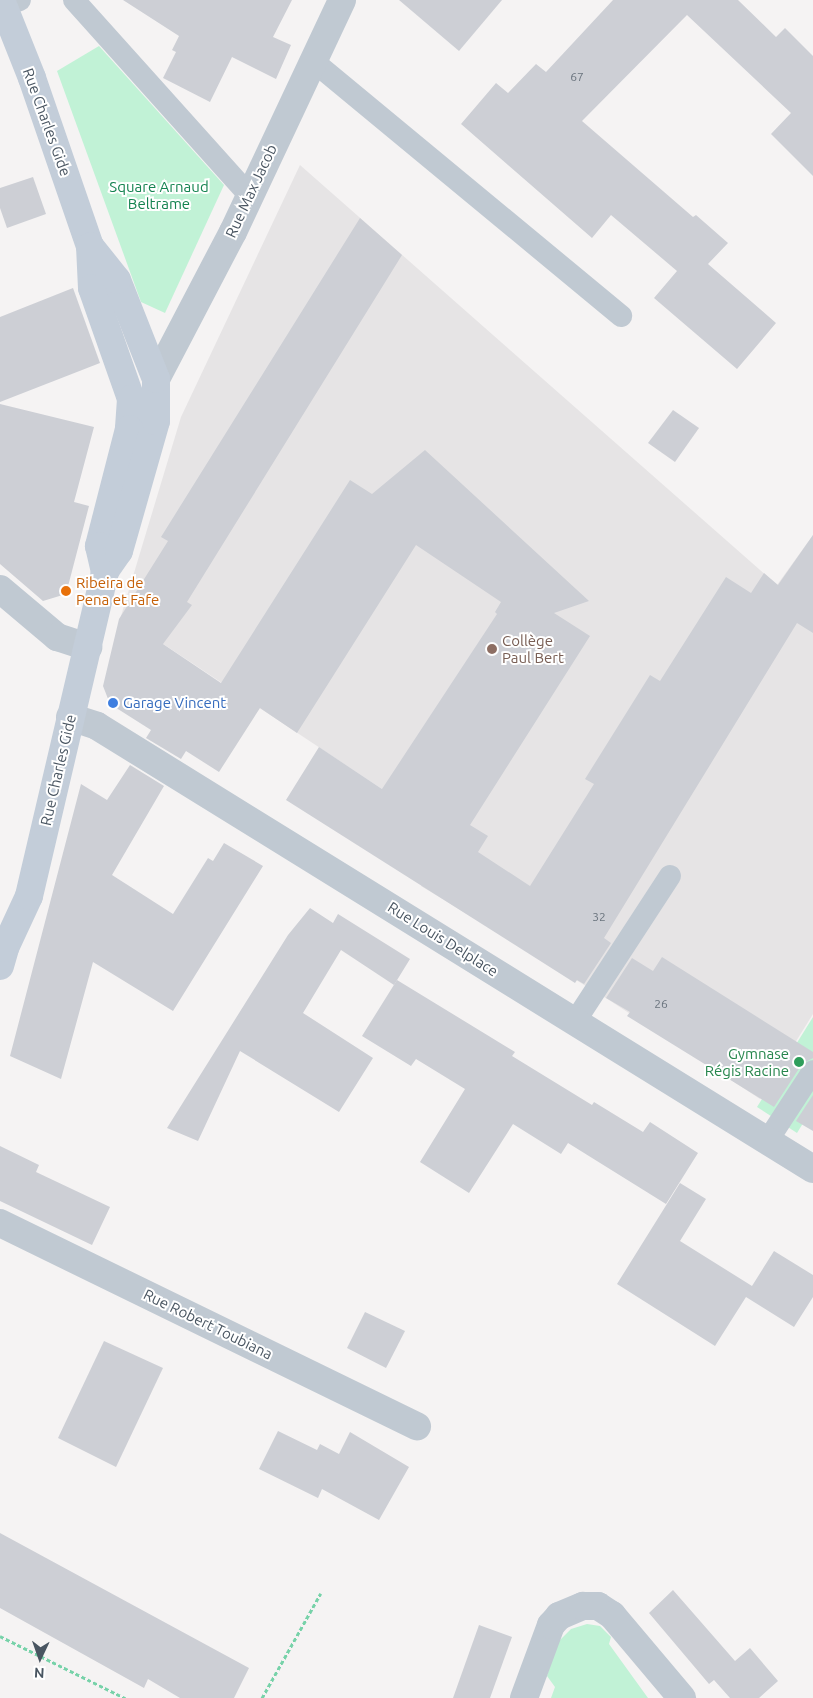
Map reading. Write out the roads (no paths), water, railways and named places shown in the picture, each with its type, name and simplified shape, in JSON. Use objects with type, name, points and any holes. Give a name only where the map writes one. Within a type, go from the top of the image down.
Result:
[{"type":"street","name":"Rue Max Jacob","points":[[156,380],[250,196],[342,0]]},
{"type":"street","name":"Rue Charles Gide","points":[[8,2],[90,246],[92,288],[131,399],[129,429],[99,546],[105,571]]},
{"type":"street","name":"Rue Charles Gide","points":[[0,966],[4,948],[29,896],[105,571],[119,551],[152,439],[158,398],[156,380],[117,280],[90,246]]},
{"type":"street","points":[[131,399],[145,393],[156,380]]},
{"type":"street","points":[[0,589],[57,637],[88,647]]},
{"type":"street","name":"Rue Louis Delplace","points":[[70,717],[97,726],[576,1020],[813,1169]]},
{"type":"street","name":"Rue Robert Toubiana","points":[[0,1223],[417,1426]]},
{"type":"street","points":[[524,1698],[551,1625],[559,1616],[583,1606],[598,1606],[612,1615],[682,1698]]},
{"type":"lane","points":[[74,0],[250,196]]},
{"type":"lane","points":[[313,61],[621,316]]},
{"type":"lane","points":[[576,1020],[670,876]]},
{"type":"lane","points":[[768,1140],[813,1071]]},
{"type":"place","name":"Ribeira de Pena et Fafe","points":[[66,591]]},
{"type":"place","name":"Collège Paul Bert","points":[[492,649]]},
{"type":"place","name":"Garage Vincent","points":[[113,703]]},
{"type":"place","name":"Gymnase Régis Racine","points":[[799,1062]]},
{"type":"park label","name":"Square Arnaud Beltrame","points":[[159,194]]}]
